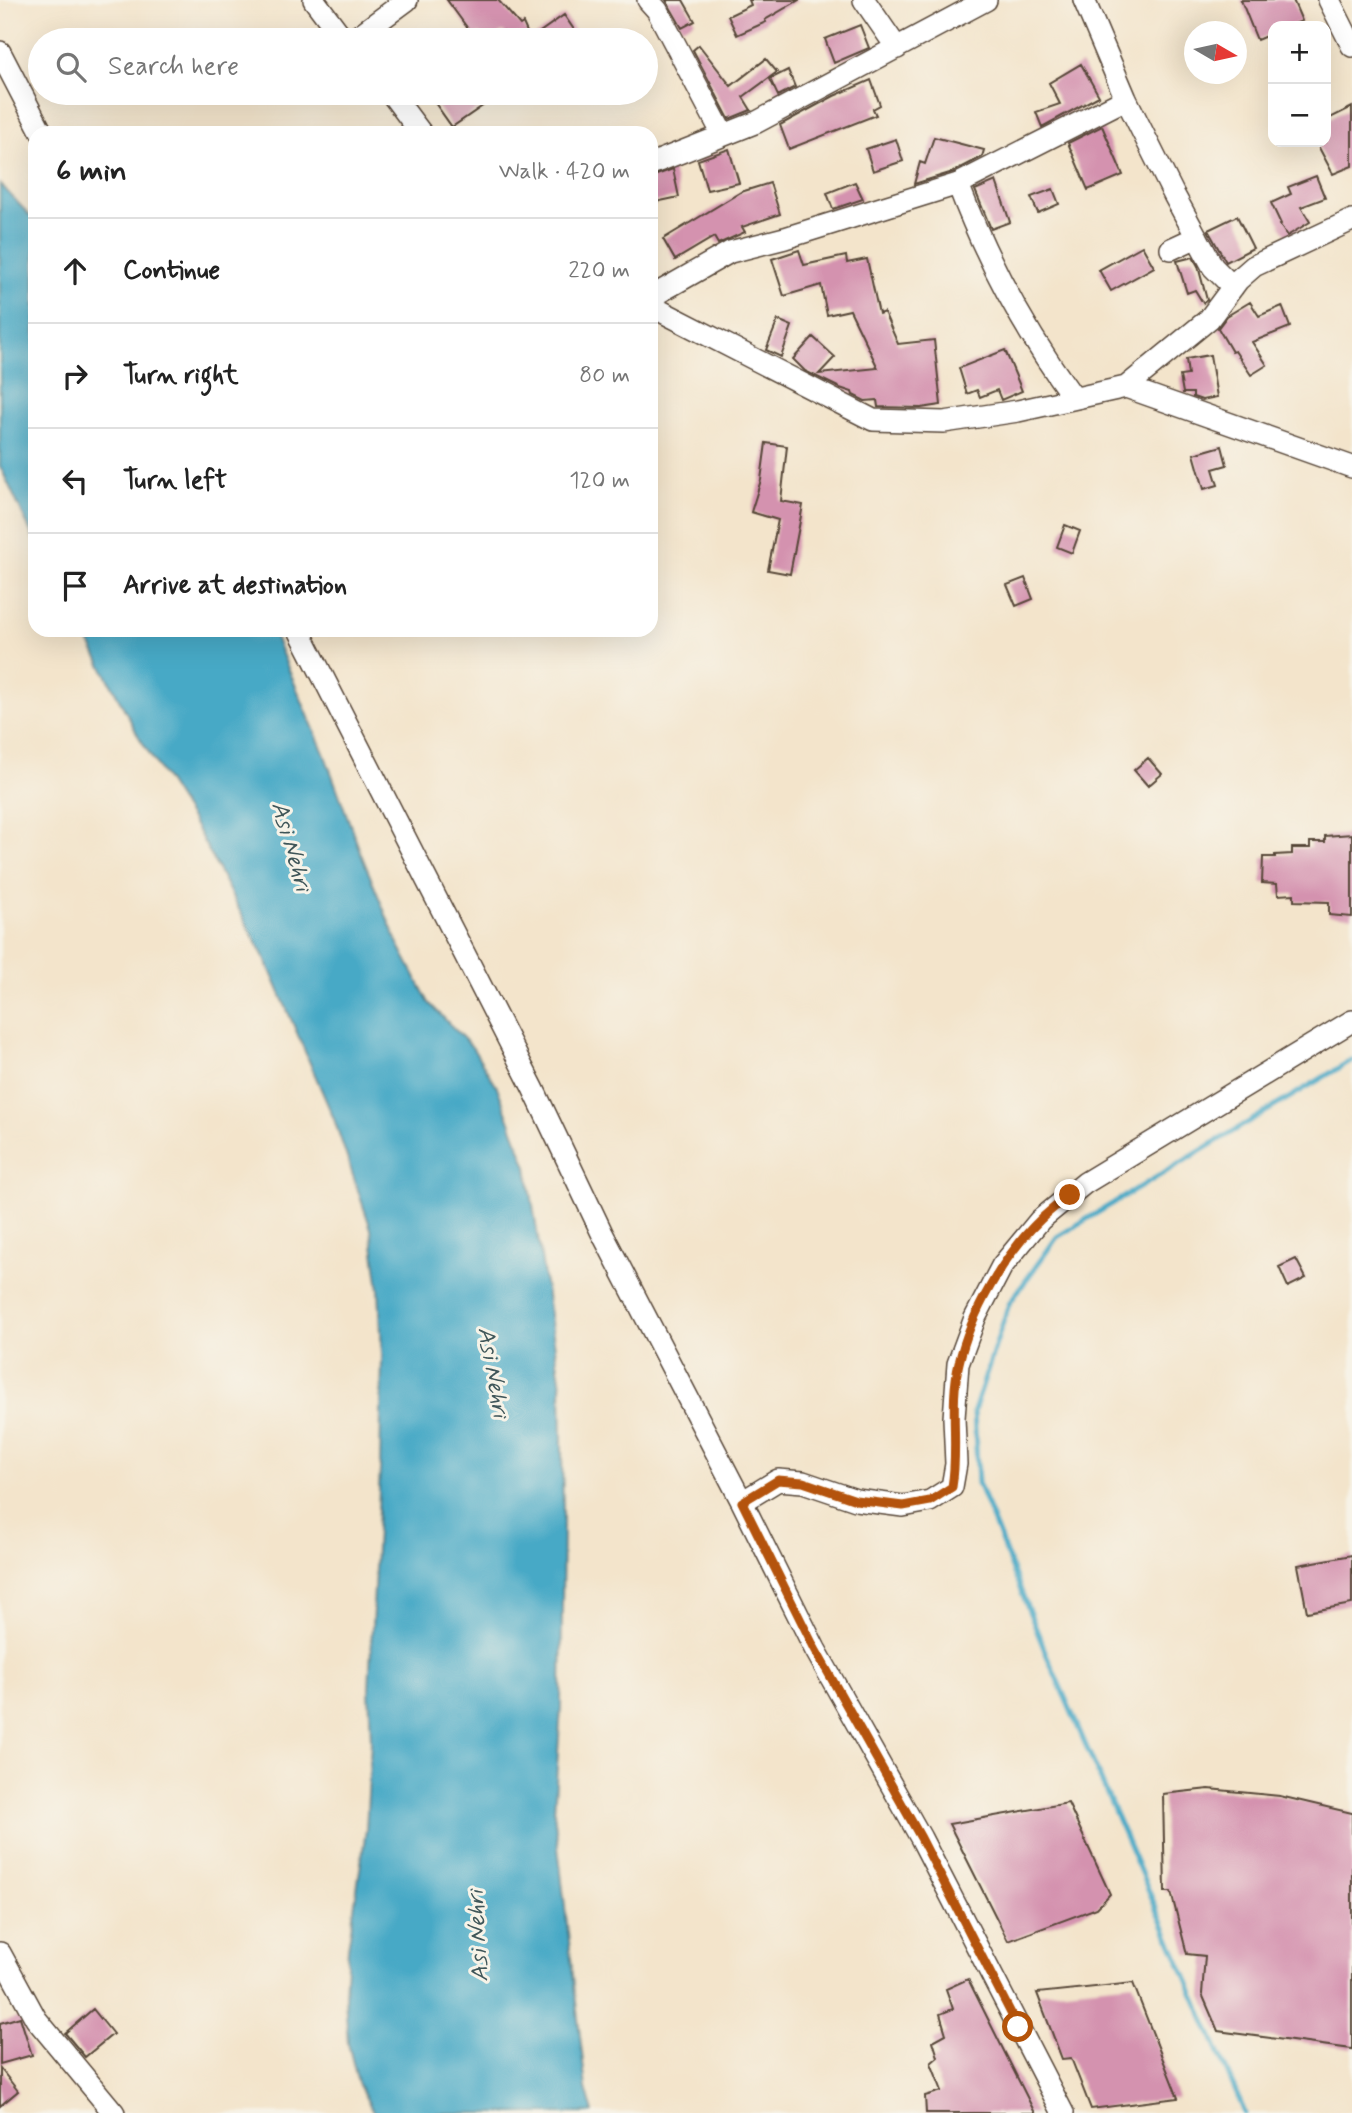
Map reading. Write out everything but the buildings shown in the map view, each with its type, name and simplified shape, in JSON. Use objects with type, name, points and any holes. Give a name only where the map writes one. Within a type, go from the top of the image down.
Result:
[{"type":"street","points":[[314,0],[335,28]]},
{"type":"street","points":[[369,28],[407,0]]},
{"type":"street","points":[[648,0],[657,10],[723,135]]},
{"type":"street","points":[[864,0],[897,47]]},
{"type":"street","points":[[658,161],[757,122],[986,0]]},
{"type":"street","points":[[1084,0],[1126,99],[1197,237],[1213,267],[1233,287]]},
{"type":"street","points":[[1329,0],[1352,46]]},
{"type":"street","points":[[0,52],[38,126]]},
{"type":"street","points":[[658,292],[730,252],[785,238],[958,184],[1126,99]]},
{"type":"street","points":[[400,105],[416,126]]},
{"type":"street","points":[[958,184],[1000,283],[1073,397]]},
{"type":"street","points":[[658,310],[873,420],[944,422],[1018,411],[1126,387],[1209,319],[1233,287],[1254,266],[1352,220]]},
{"type":"street","points":[[1171,249],[1197,237]]},
{"type":"street","points":[[1126,387],[1352,467]]},
{"type":"street","points":[[303,637],[533,1087],[602,1233],[815,1649],[921,1838],[1063,2113]]},
{"type":"street","points":[[742,1502],[778,1480],[803,1482],[856,1500],[903,1506],[930,1501],[952,1487],[956,1464],[954,1418],[958,1364],[975,1318],[1002,1266],[1040,1220],[1085,1183],[1352,1021]]},
{"type":"street","points":[[0,1953],[36,2019],[114,2113]]},
{"type":"water","points":[[0,184],[28,214],[28,526],[0,466]]},
{"type":"water","name":"Asi Nehri","points":[[87,637],[275,637],[324,753],[397,942],[429,1003],[472,1047],[497,1087],[527,1167],[561,1386],[561,1707],[554,1812],[586,2088],[593,2113],[374,2113],[358,2083],[348,2043],[345,1996],[348,1948],[366,1830],[371,1741],[369,1688],[380,1470],[382,1355],[379,1289],[371,1229],[334,1119],[267,963],[196,827],[139,737]]},
{"type":"waterway","points":[[1245,2113],[1045,1651],[978,1483],[974,1411],[1009,1304],[1057,1237],[1352,1060]]},
{"type":"route","points":[[1018,2027],[921,1838],[815,1649],[742,1502],[778,1480],[803,1482],[856,1500],[903,1506],[930,1501],[952,1487],[956,1464],[954,1418],[958,1364],[975,1318],[1002,1266],[1040,1220],[1070,1195]]}]
